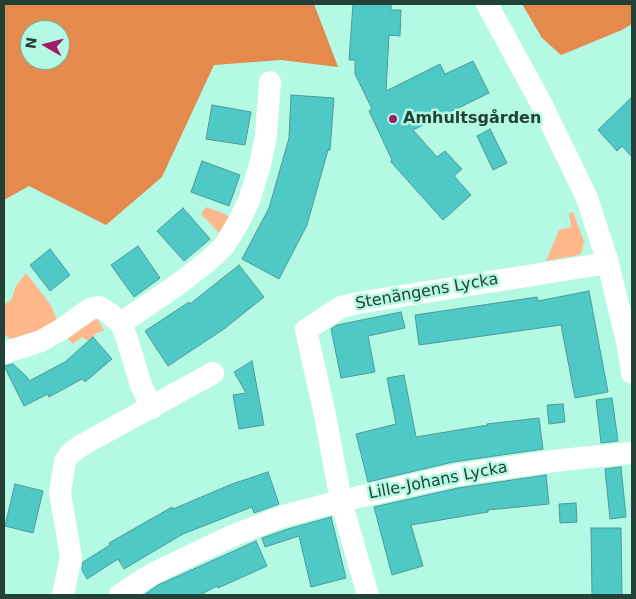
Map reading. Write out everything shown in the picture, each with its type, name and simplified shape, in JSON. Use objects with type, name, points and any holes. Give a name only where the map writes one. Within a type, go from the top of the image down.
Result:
[{"type":"street","points":[[487,4],[541,103],[587,198],[608,263],[628,346],[632,373]]},
{"type":"street","points":[[121,323],[176,286],[208,261],[224,246],[233,232],[249,201],[260,165],[266,136],[270,82]]},
{"type":"street","name":"Stenängens Lycka","points":[[342,501],[326,415],[306,330],[341,307],[358,303],[608,263]]},
{"type":"street","points":[[4,353],[41,342],[90,309],[99,307],[110,313],[121,323],[141,385],[152,408]]},
{"type":"street","points":[[63,595],[71,557],[60,493],[65,462],[71,453],[82,445],[213,373]]},
{"type":"street","name":"Lille-Johans Lycka","points":[[120,595],[152,574],[234,535],[284,516],[456,475],[561,460],[632,453]]},
{"type":"street","points":[[342,501],[368,595]]},
{"type":"shaded area","points":[[4,4],[314,4],[338,67],[281,60],[214,65],[162,177],[106,225],[29,186],[4,200]]},
{"type":"shaded area","points":[[522,4],[632,4],[632,24],[561,55],[542,38]]},
{"type":"shaded area","points":[[206,207],[229,217],[219,233],[201,214]]},
{"type":"shaded area","points":[[573,212],[584,241],[582,252],[579,255],[546,261],[559,230],[571,227],[569,213]]},
{"type":"shaded area","points":[[26,273],[50,304],[58,322],[50,330],[11,339],[4,334],[4,305],[11,300],[16,286]]},
{"type":"shaded area","points":[[97,318],[104,330],[88,341],[82,337],[73,344],[66,337]]},
{"type":"building","points":[[353,4],[391,4],[391,10],[401,10],[400,36],[389,35],[386,91],[440,64],[445,74],[473,61],[489,93],[413,130],[437,157],[445,151],[462,169],[454,176],[471,195],[443,220],[391,162],[392,160],[369,111],[372,109],[355,74],[355,60],[349,60]]},
{"type":"building","points":[[291,95],[334,98],[330,150],[328,150],[307,225],[279,279],[242,259],[269,208],[289,138]]},
{"type":"building","points":[[632,97],[632,157],[622,146],[617,151],[598,130]]},
{"type":"building","points":[[212,105],[251,112],[245,145],[206,139]]},
{"type":"building","points":[[490,129],[507,163],[493,170],[477,136]]},
{"type":"building","points":[[202,161],[240,175],[229,206],[191,192]]},
{"type":"building","points":[[183,208],[210,239],[184,261],[157,231]]},
{"type":"building","points":[[138,246],[160,278],[134,297],[111,265]]},
{"type":"building","points":[[50,249],[70,275],[50,291],[30,265]]},
{"type":"building","points":[[239,265],[264,297],[224,329],[168,366],[145,331],[189,302],[190,304]]},
{"type":"building","points":[[589,291],[608,392],[575,398],[561,325],[419,345],[415,315],[537,297],[538,301]]},
{"type":"building","points":[[401,312],[405,328],[368,336],[375,372],[341,378],[331,329],[337,325]]},
{"type":"building","points":[[93,337],[112,359],[85,382],[82,379],[49,397],[48,394],[24,406],[4,366],[13,364],[29,381],[65,362]]},
{"type":"building","points":[[252,361],[264,425],[239,429],[233,395],[246,393],[234,372]]},
{"type":"building","points":[[404,375],[416,437],[487,424],[539,418],[543,449],[453,462],[368,482],[356,434],[396,424],[387,378]]},
{"type":"building","points":[[612,398],[618,441],[601,443],[596,400]]},
{"type":"building","points":[[563,404],[565,422],[549,424],[547,405]]},
{"type":"building","points":[[621,467],[626,517],[610,519],[605,469]]},
{"type":"building","points":[[268,472],[279,504],[254,513],[252,507],[183,534],[124,569],[118,559],[87,579],[82,570],[83,562],[110,545],[109,543],[172,507],[173,509],[232,484]]},
{"type":"building","points":[[546,475],[549,504],[488,510],[488,512],[411,525],[423,566],[392,575],[374,507],[458,488]]},
{"type":"building","points":[[15,484],[43,491],[33,533],[5,526]]},
{"type":"building","points":[[576,503],[577,522],[560,523],[559,504]]},
{"type":"building","points":[[331,517],[346,578],[311,587],[299,536],[265,547],[262,538]]},
{"type":"building","points":[[591,528],[621,528],[622,595],[592,595]]},
{"type":"building","points":[[256,541],[267,566],[218,588],[217,586],[200,595],[144,595],[158,585]]},
{"type":"place","name":"Amhultsgården","points":[[393,119]]}]
